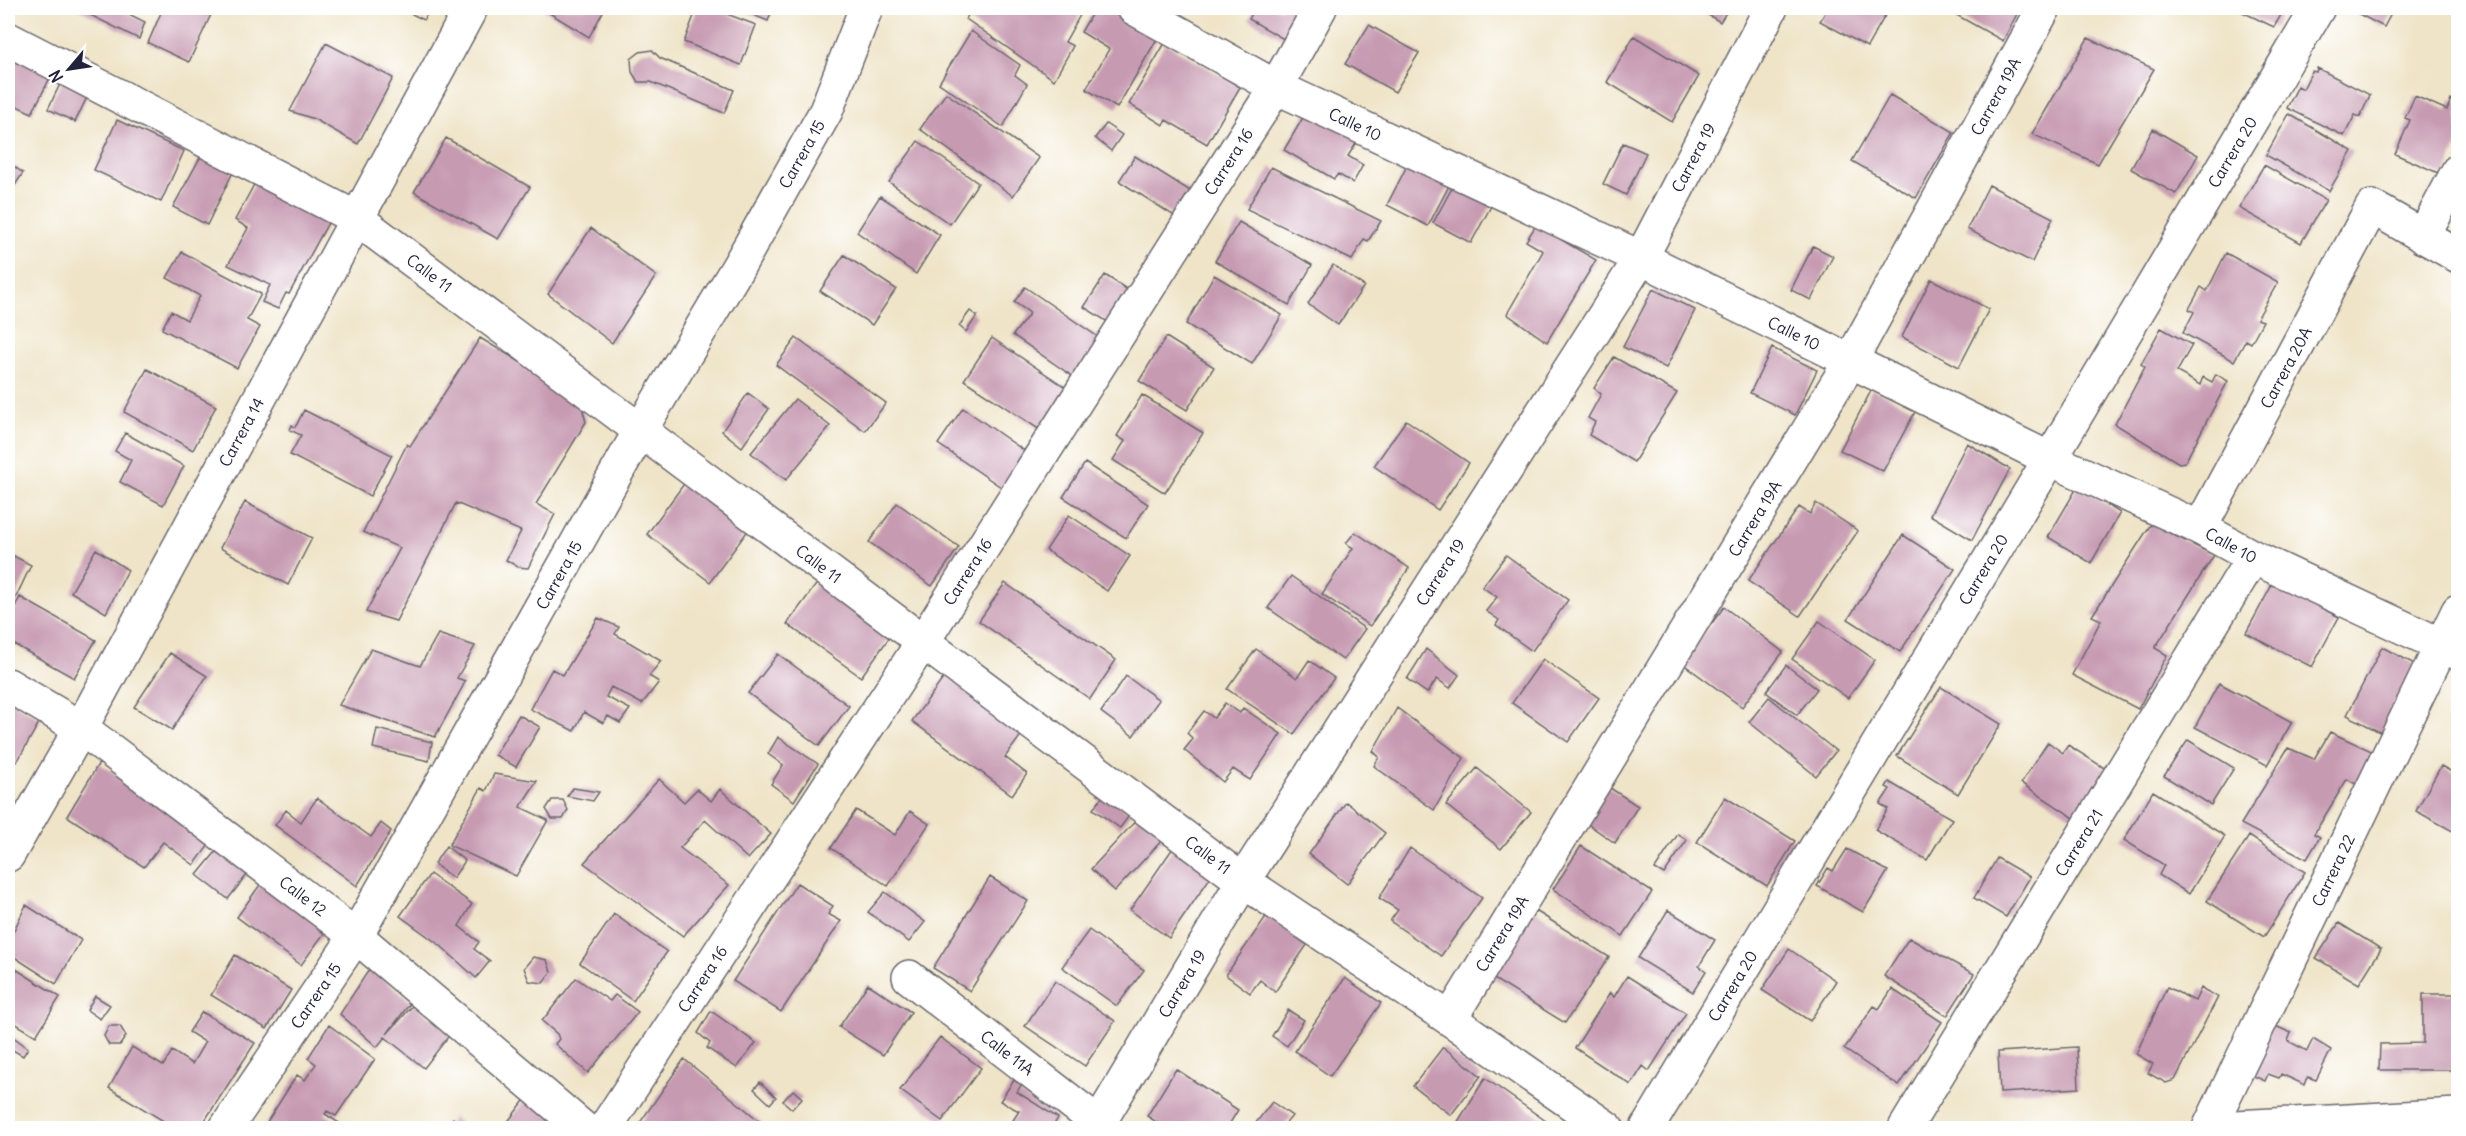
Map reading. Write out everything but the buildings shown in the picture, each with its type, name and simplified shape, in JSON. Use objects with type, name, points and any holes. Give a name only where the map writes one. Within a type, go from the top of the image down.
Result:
[{"type":"street","name":"Carrera 14","points":[[8,855],[81,728],[471,8]]},
{"type":"street","name":"Carrera 15","points":[[226,1128],[356,936],[641,429],[738,267],[826,111],[866,8]]},
{"type":"street","name":"Calle 10","points":[[1134,8],[1276,87],[1641,258],[2050,459],[2200,528],[2253,558],[2450,649]]},
{"type":"street","name":"Carrera 16","points":[[605,1128],[922,643],[1276,87],[1320,8]]},
{"type":"street","name":"Carrera 19","points":[[1100,1127],[1243,881],[1641,258],[1771,8]]},
{"type":"street","name":"Carrera 19A","points":[[1450,1019],[1850,362],[2044,8]]},
{"type":"street","name":"Carrera 20","points":[[1647,1128],[2050,459],[2318,8]]},
{"type":"street","name":"Calle 11","points":[[8,39],[356,218],[1243,881],[1450,1019],[1607,1128]]},
{"type":"street","points":[[2458,171],[2423,237],[2458,256]]},
{"type":"street","name":"Carrera 20A","points":[[2200,528],[2372,207],[2423,237]]},
{"type":"street","name":"Carrera 21","points":[[1905,1128],[2253,558]]},
{"type":"street","name":"Carrera 22","points":[[2209,1128],[2450,649],[2458,611]]},
{"type":"street","name":"Calle 12","points":[[8,685],[81,728],[356,936],[583,1128]]},
{"type":"street","name":"Calle 11A","points":[[909,977],[1100,1127]]},
{"type":"street","points":[[2217,1128],[2458,1115]]}]
